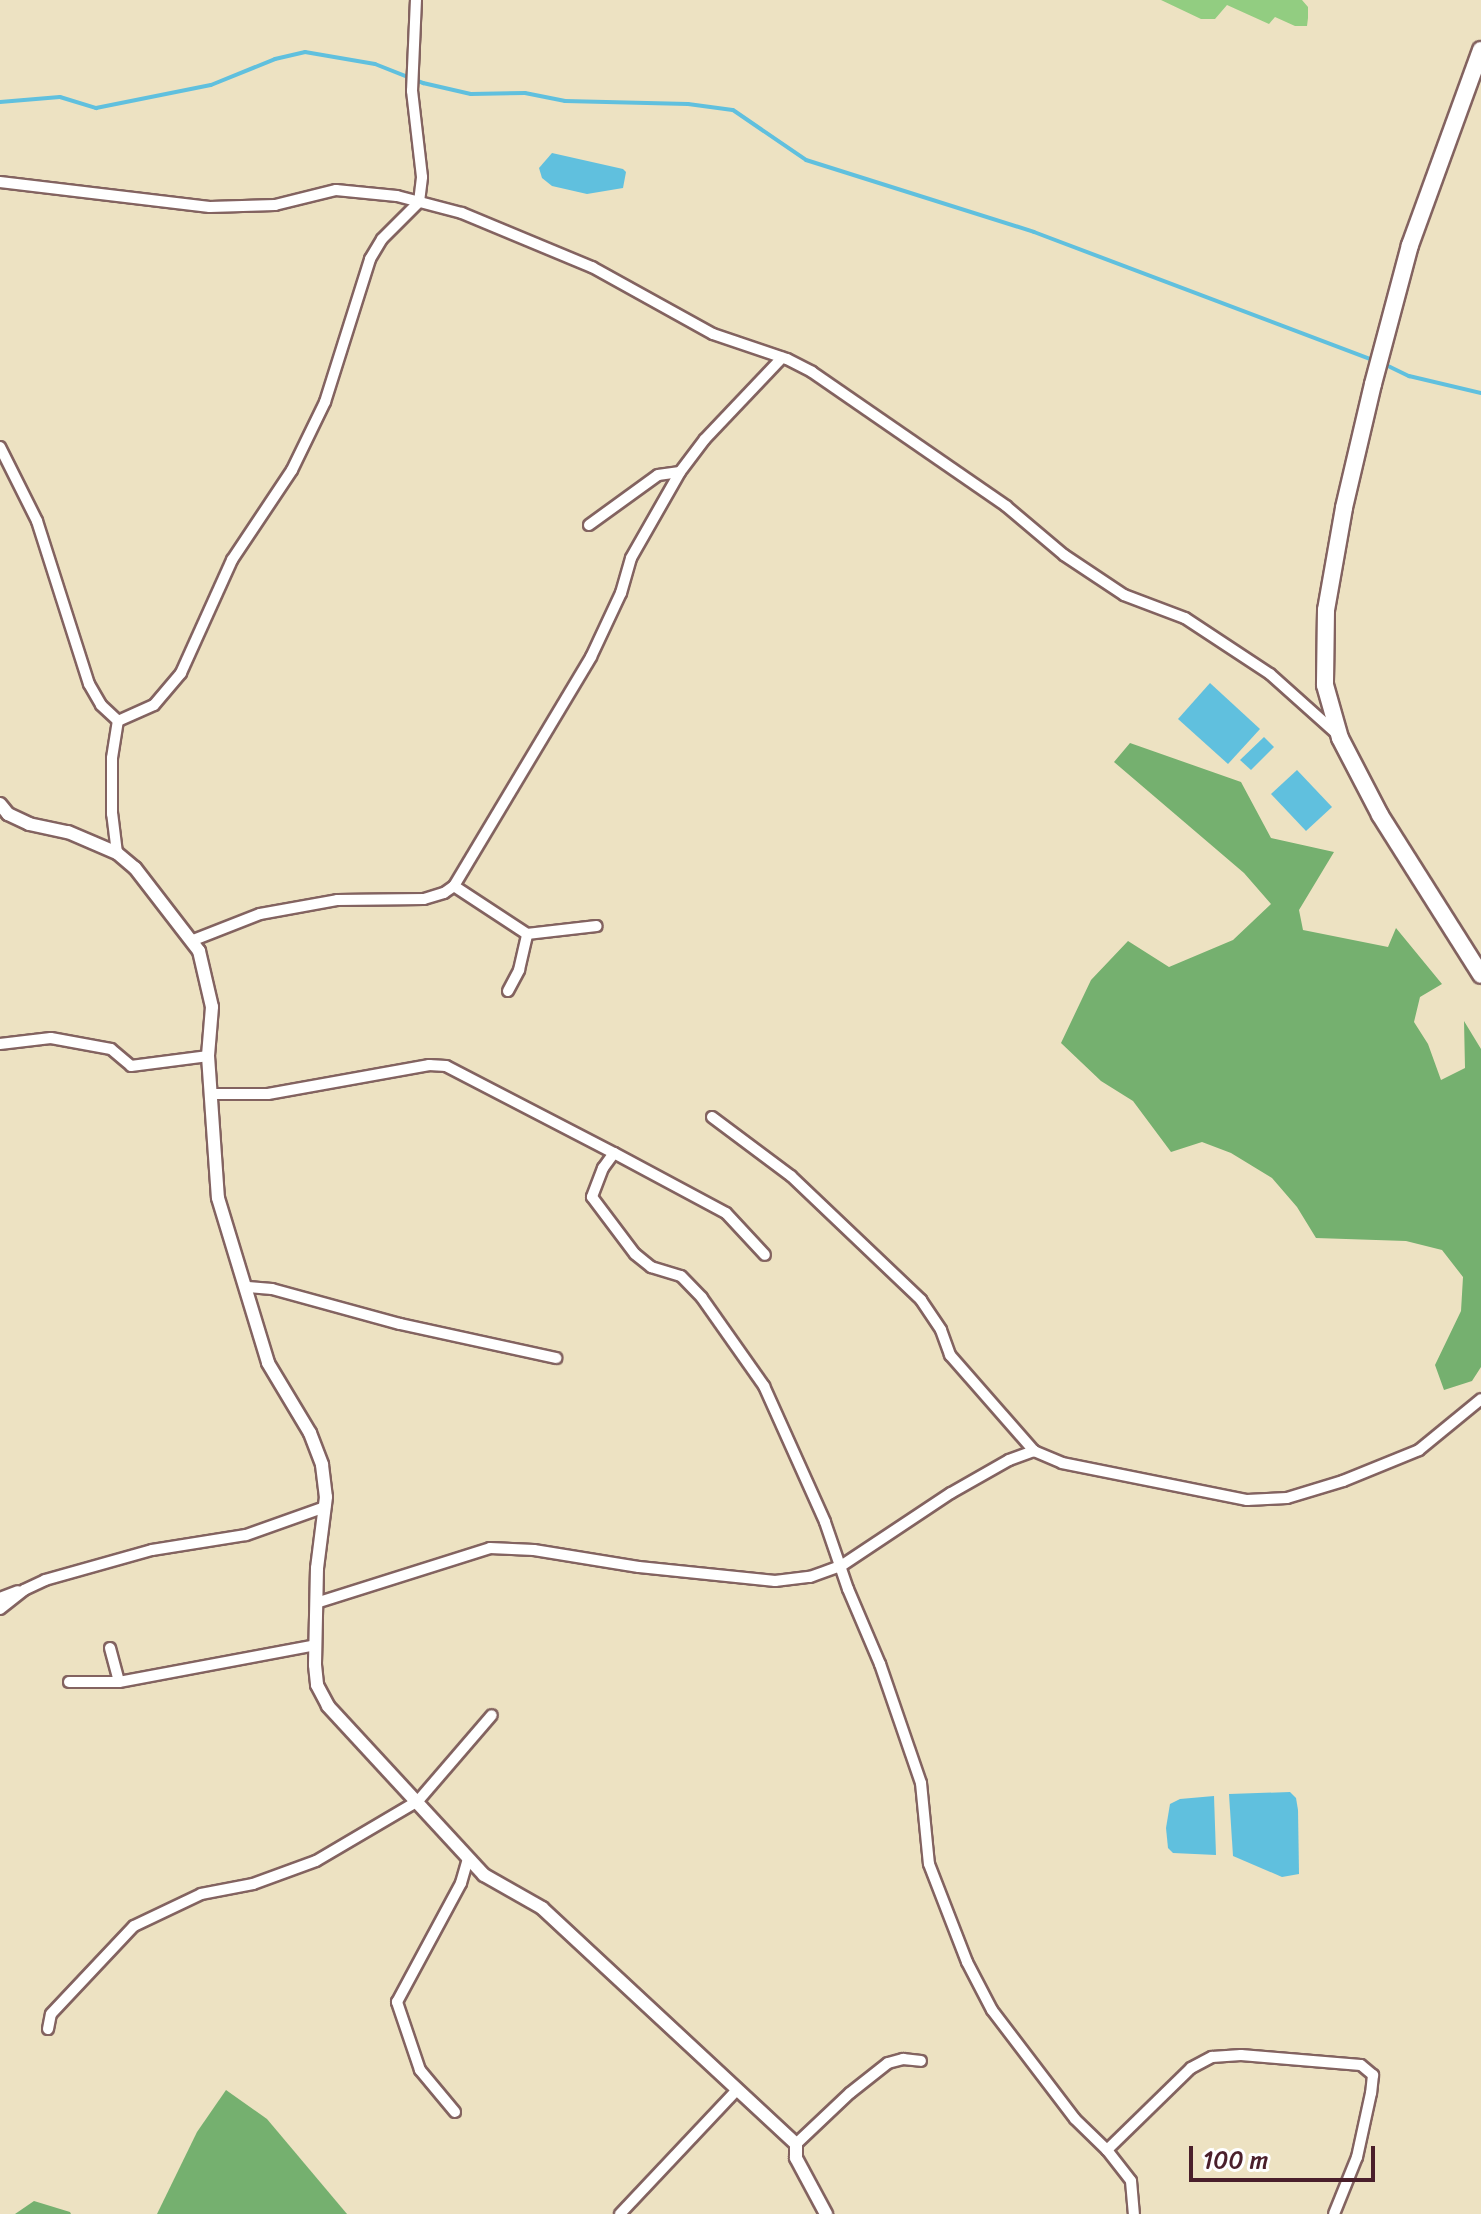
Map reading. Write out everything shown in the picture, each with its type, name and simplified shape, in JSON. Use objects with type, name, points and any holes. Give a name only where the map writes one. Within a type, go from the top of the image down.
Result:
[{"type":"main road","points":[[1481,50],[1410,245],[1344,508],[1326,610],[1325,655],[1325,685],[1340,738],[1380,815],[1481,975]]},
{"type":"street","points":[[118,721],[154,705],[181,673],[232,560],[292,470],[325,402],[370,259],[382,239],[419,202],[422,177],[412,91],[416,0]]},
{"type":"street","points":[[0,182],[210,207],[275,205],[336,190],[419,202],[462,213],[592,267],[713,334],[812,372],[1006,506],[1064,555],[1124,595],[1185,618],[1270,674],[1340,738]]},
{"type":"street","points":[[191,941],[260,914],[337,900],[424,899],[444,893],[454,886],[591,657],[621,593],[631,558],[680,472],[705,439],[782,358]]},
{"type":"street","points":[[0,447],[37,521],[89,684],[101,705],[118,721]]},
{"type":"street","points":[[589,525],[658,475],[680,472]]},
{"type":"street","points":[[117,853],[112,814],[112,758],[118,721]]},
{"type":"street","points":[[0,804],[8,814],[29,824],[68,832],[117,853],[135,868],[199,951],[212,1007],[208,1056],[218,1198],[248,1287],[268,1363],[310,1433],[322,1465],[325,1507],[316,1603],[316,1645],[317,1685],[328,1706],[484,1875],[542,1908],[796,2144]]},
{"type":"street","points":[[454,886],[527,934],[597,926]]},
{"type":"street","points":[[508,991],[519,970],[527,934]]},
{"type":"street","points":[[0,1044],[51,1038],[111,1049],[131,1066],[208,1056]]},
{"type":"street","points":[[210,1094],[268,1094],[429,1065],[446,1066],[726,1213],[765,1255]]},
{"type":"street","points":[[712,1117],[791,1176],[921,1300],[941,1330],[950,1355],[1034,1451],[1062,1463],[1247,1500],[1287,1498],[1343,1481],[1419,1450],[1481,1399]]},
{"type":"street","points":[[614,1153],[603,1168],[592,1197],[598,1209],[635,1254],[651,1267],[681,1276],[723,1325],[764,1386],[788,1433],[880,1664],[921,1783],[929,1864],[967,1962],[992,2010],[1075,2119],[1107,2150],[1131,2181],[1134,2214]]},
{"type":"street","points":[[248,1287],[272,1289],[400,1324],[556,1358]]},
{"type":"street","points":[[316,1603],[490,1548],[534,1550],[639,1567],[775,1581],[810,1577],[841,1566],[951,1493],[1009,1460],[1034,1451]]},
{"type":"street","points":[[0,1598],[45,1580],[152,1550],[246,1535],[325,1507]]},
{"type":"street","points":[[0,1609],[24,1590]]},
{"type":"street","points":[[69,1682],[119,1682],[316,1645]]},
{"type":"street","points":[[110,1648],[119,1682]]},
{"type":"street","points":[[48,2029],[51,2014],[134,1926],[201,1894],[253,1884],[316,1861],[418,1801],[492,1715]]},
{"type":"street","points":[[455,2112],[420,2070],[397,2002],[461,1883],[468,1858]]},
{"type":"street","points":[[1107,2150],[1191,2068],[1212,2057],[1241,2055],[1361,2065],[1373,2075],[1371,2093],[1357,2157],[1334,2214]]},
{"type":"street","points":[[826,2214],[796,2158],[796,2144],[850,2093],[888,2063],[903,2059],[921,2061]]},
{"type":"street","points":[[620,2214],[737,2090]]},
{"type":"green space","points":[[1161,0],[1302,0],[1308,7],[1307,26],[1295,26],[1275,17],[1269,24],[1227,5],[1215,19],[1201,19]]},
{"type":"green space","points":[[1130,743],[1241,782],[1271,838],[1334,852],[1299,910],[1303,930],[1388,947],[1396,928],[1442,984],[1420,997],[1414,1022],[1428,1044],[1441,1080],[1465,1068],[1464,1021],[1481,1049],[1481,1367],[1472,1381],[1444,1390],[1435,1365],[1461,1311],[1463,1277],[1442,1250],[1406,1241],[1316,1238],[1297,1207],[1272,1178],[1231,1153],[1202,1142],[1171,1152],[1133,1101],[1101,1081],[1061,1043],[1091,980],[1128,941],[1169,967],[1233,940],[1271,904],[1244,873],[1114,762]]},
{"type":"green space","points":[[226,2090],[267,2119],[347,2214],[157,2214],[197,2132]]},
{"type":"green space","points":[[34,2201],[70,2212],[71,2214],[15,2214]]},
{"type":"water","points":[[552,153],[623,169],[626,172],[623,188],[587,194],[552,186],[542,178],[539,168]]},
{"type":"water","points":[[1210,683],[1260,729],[1228,764],[1178,719]]},
{"type":"water","points":[[1264,737],[1274,747],[1251,770],[1240,760]]},
{"type":"water","points":[[1297,770],[1332,807],[1306,831],[1271,794]]},
{"type":"water","points":[[1290,1792],[1296,1798],[1298,1810],[1299,1874],[1282,1877],[1233,1856],[1229,1794]]},
{"type":"water","points":[[1214,1796],[1216,1855],[1173,1853],[1168,1848],[1166,1828],[1170,1804],[1180,1799]]},
{"type":"waterway","points":[[0,102],[60,97],[96,108],[211,85],[275,59],[305,52],[375,64],[423,83],[471,94],[525,93],[565,101],[688,104],[733,110],[806,160],[1034,232],[1376,361]]},
{"type":"waterway","points":[[1384,364],[1409,376],[1481,393]]}]
